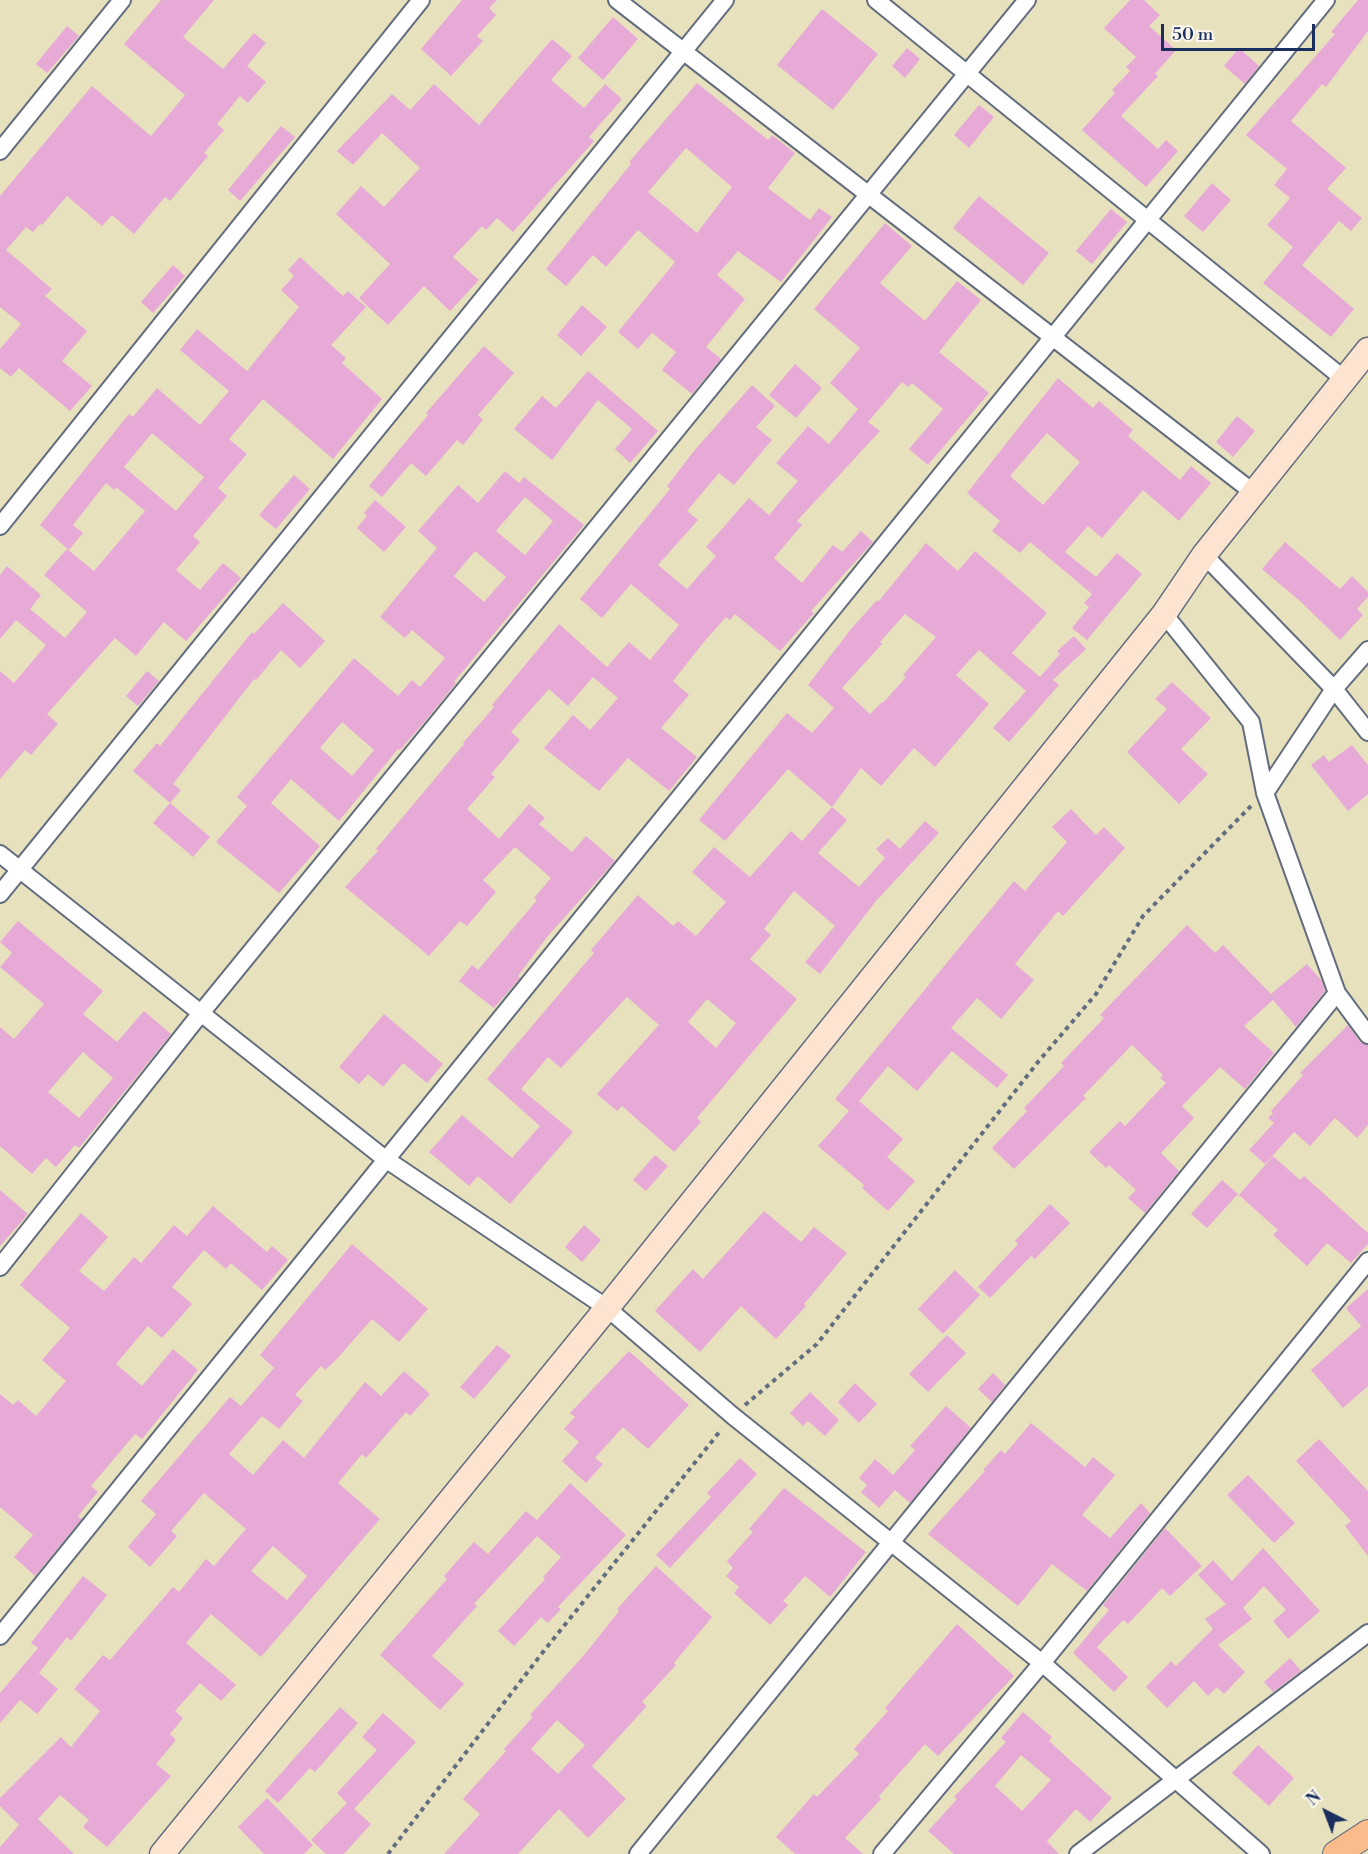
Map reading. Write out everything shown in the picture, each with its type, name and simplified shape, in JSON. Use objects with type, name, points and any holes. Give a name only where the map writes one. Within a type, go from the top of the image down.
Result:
[{"type":"main road","points":[[1336,1854],[1366,1838]]},
{"type":"street","points":[[0,151],[122,0]]},
{"type":"street","points":[[0,526],[421,0]]},
{"type":"street","points":[[617,0],[1254,493]]},
{"type":"street","points":[[0,894],[725,0]]},
{"type":"street","points":[[876,0],[1344,379]]},
{"type":"street","points":[[0,1267],[201,1013],[1027,0]]},
{"type":"street","points":[[0,1636],[384,1158],[1054,338],[1147,219],[1326,0]]},
{"type":"street","points":[[162,1854],[607,1308],[1164,615],[1204,555],[1368,350]]},
{"type":"street","points":[[1204,555],[1335,688],[1368,732]]},
{"type":"street","points":[[1164,615],[1251,722],[1265,793],[1337,993],[1368,1035]]},
{"type":"street","points":[[1265,793],[1335,688],[1368,650]]},
{"type":"street","points":[[0,854],[384,1158],[607,1308],[733,1416],[1042,1663],[1261,1854]]},
{"type":"street","points":[[638,1854],[892,1544],[1337,993]]},
{"type":"street","points":[[882,1854],[1042,1663],[1368,1262]]},
{"type":"street","points":[[1078,1854],[1368,1633]]},
{"type":"path","points":[[388,1854],[543,1652],[733,1416],[817,1344],[1038,1062],[1096,994],[1143,916],[1265,793]]},
{"type":"building","points":[[161,0],[214,0],[183,37],[223,69],[254,33],[266,43],[247,66],[266,82],[248,103],[240,96],[217,124],[224,130],[204,153],[208,156],[170,201],[165,197],[134,234],[112,215],[102,226],[67,196],[42,225],[40,224],[33,232],[26,227],[6,250],[52,289],[45,296],[87,331],[62,361],[92,386],[70,411],[19,368],[11,377],[0,368],[0,349],[21,324],[0,307],[0,196],[92,86],[151,136],[185,95],[124,44]]},
{"type":"building","points":[[462,0],[497,0],[489,8],[496,15],[477,36],[483,41],[451,76],[421,49]]},
{"type":"building","points":[[1130,0],[1144,0],[1160,15],[1149,26],[1176,50],[1155,74],[1158,76],[1121,116],[1158,149],[1166,140],[1178,151],[1146,187],[1082,130],[1115,93],[1112,90],[1130,71],[1126,67],[1136,57],[1104,28]]},
{"type":"building","points":[[1358,0],[1368,0],[1368,31],[1326,87],[1322,84],[1291,121],[1346,168],[1327,189],[1362,218],[1351,231],[1339,221],[1302,265],[1354,309],[1331,337],[1263,283],[1293,247],[1267,225],[1290,198],[1274,185],[1287,169],[1246,135],[1335,34],[1331,32]]},
{"type":"building","points":[[822,9],[878,54],[833,110],[777,65]]},
{"type":"building","points":[[613,17],[638,39],[603,80],[578,58]]},
{"type":"building","points":[[67,26],[79,36],[47,73],[36,64]]},
{"type":"building","points":[[552,39],[572,56],[551,80],[584,108],[605,84],[622,99],[589,137],[594,141],[513,232],[497,218],[486,230],[482,226],[453,257],[479,280],[450,311],[424,286],[388,325],[359,298],[390,264],[336,214],[361,186],[384,207],[420,168],[382,133],[353,165],[337,151],[392,94],[410,110],[434,84],[479,125]]},
{"type":"building","points":[[907,48],[920,59],[905,78],[892,66]]},
{"type":"building","points":[[1239,48],[1259,66],[1245,84],[1224,66]]},
{"type":"building","points":[[697,83],[768,140],[772,135],[795,153],[768,188],[810,220],[819,208],[832,217],[781,282],[738,251],[717,275],[745,299],[706,347],[721,359],[692,394],[662,370],[676,352],[652,333],[638,349],[618,332],[675,262],[638,230],[606,267],[593,255],[566,286],[546,269],[631,164],[629,162]],"holes":[[[686,148],[732,187],[697,233],[648,192]]]},
{"type":"building","points":[[979,105],[994,117],[969,148],[954,135]]},
{"type":"building","points":[[281,126],[295,137],[240,201],[228,190]]},
{"type":"building","points":[[1212,183],[1231,200],[1203,232],[1184,216]]},
{"type":"building","points":[[979,196],[1049,253],[1023,285],[953,228]]},
{"type":"building","points":[[1111,209],[1127,222],[1092,264],[1076,251]]},
{"type":"building","points":[[885,223],[912,246],[880,283],[925,321],[957,281],[981,300],[939,352],[989,393],[928,465],[909,449],[943,409],[912,383],[908,387],[902,382],[868,422],[880,431],[797,521],[802,525],[774,558],[802,583],[833,545],[842,552],[861,531],[873,542],[811,611],[814,613],[780,651],[735,614],[730,620],[726,617],[703,643],[673,681],[689,695],[661,728],[697,757],[669,791],[628,758],[599,791],[544,748],[573,715],[590,730],[618,698],[593,677],[568,706],[549,689],[511,732],[520,740],[491,774],[495,777],[467,809],[499,839],[529,804],[545,818],[539,824],[572,852],[586,836],[615,861],[547,937],[518,976],[520,978],[494,1008],[459,981],[472,965],[478,970],[537,900],[534,898],[551,878],[515,847],[483,880],[496,892],[467,926],[460,921],[429,956],[345,887],[378,851],[376,849],[464,744],[494,707],[492,705],[559,624],[607,667],[629,642],[650,660],[679,625],[631,584],[602,618],[580,599],[670,489],[667,486],[694,451],[752,385],[775,406],[756,427],[772,440],[734,485],[719,473],[687,511],[698,520],[658,565],[687,589],[716,556],[706,547],[749,498],[769,515],[798,481],[776,463],[808,426],[829,444],[858,409],[830,383],[860,348],[814,309]]},
{"type":"building","points":[[300,257],[343,296],[348,291],[366,307],[331,345],[346,358],[342,363],[382,399],[333,459],[263,399],[229,439],[247,454],[218,488],[227,496],[193,536],[200,542],[176,570],[200,590],[223,563],[241,578],[186,641],[164,622],[136,656],[115,638],[47,714],[58,724],[31,755],[25,750],[0,779],[0,671],[14,683],[46,645],[16,620],[0,639],[0,575],[7,566],[41,595],[30,609],[65,638],[87,612],[44,575],[67,549],[94,571],[145,511],[116,487],[114,490],[106,483],[73,525],[83,533],[69,550],[40,525],[129,414],[133,417],[157,388],[200,425],[229,391],[180,350],[197,329],[247,371],[299,307],[281,290],[294,276],[288,270]],"holes":[[[152,433],[204,477],[176,511],[124,467]]]},
{"type":"building","points":[[173,265],[185,276],[153,313],[141,302]]},
{"type":"building","points":[[582,305],[607,327],[581,356],[557,335]]},
{"type":"building","points":[[484,346],[514,373],[478,415],[483,420],[463,445],[457,440],[426,476],[411,463],[382,497],[369,486],[428,415],[426,413]]},
{"type":"building","points":[[795,364],[822,388],[796,418],[769,395]]},
{"type":"building","points":[[588,371],[658,431],[630,463],[615,449],[632,429],[598,400],[552,460],[514,429],[542,396],[556,408]]},
{"type":"building","points":[[1058,378],[1093,408],[1099,401],[1133,430],[1128,436],[1180,480],[1191,466],[1211,483],[1179,521],[1143,490],[1102,538],[1088,526],[1065,552],[1096,577],[1117,553],[1142,574],[1087,640],[1072,628],[1089,607],[1084,603],[1092,594],[1030,542],[1020,553],[992,531],[1000,521],[967,493]],"holes":[[[1047,433],[1080,462],[1043,505],[1010,476]]]},
{"type":"building","points":[[1237,416],[1255,431],[1233,457],[1216,442]]},
{"type":"building","points":[[505,471],[519,483],[524,477],[584,525],[454,682],[456,683],[426,720],[400,750],[398,749],[339,821],[291,779],[271,803],[320,846],[279,893],[216,842],[247,806],[237,797],[354,658],[398,696],[412,680],[420,687],[445,658],[412,630],[405,638],[380,617],[437,548],[418,531],[458,485],[478,503]],"holes":[[[525,497],[553,521],[525,555],[496,531]],[[475,551],[506,577],[484,602],[454,576]],[[342,722],[374,750],[352,776],[320,748]]]},
{"type":"building","points":[[294,475],[310,489],[276,529],[259,515]]},
{"type":"building","points":[[375,500],[406,527],[384,552],[357,528],[367,516],[364,513]]},
{"type":"building","points":[[1285,542],[1340,589],[1352,576],[1368,592],[1368,597],[1357,609],[1363,615],[1340,640],[1300,601],[1262,569]]},
{"type":"building","points":[[926,543],[958,571],[975,551],[1047,613],[1012,653],[1040,677],[1060,654],[1057,651],[1074,636],[1086,649],[1053,680],[1059,685],[1009,742],[993,728],[1026,691],[979,650],[956,675],[989,704],[935,767],[914,748],[881,786],[861,768],[832,807],[788,769],[725,841],[699,820],[787,713],[812,733],[834,708],[808,685],[851,629],[877,600],[878,602]],"holes":[[[905,614],[936,637],[903,675],[906,677],[870,714],[842,688],[882,644],[880,642]]]},
{"type":"building","points":[[283,603],[325,641],[300,668],[281,650],[256,680],[254,679],[173,784],[181,790],[170,803],[133,771],[157,743],[160,746],[252,632],[254,634]]},
{"type":"building","points":[[147,671],[159,681],[138,706],[126,696]]},
{"type":"building","points":[[1172,682],[1211,718],[1181,749],[1208,774],[1179,804],[1127,752],[1167,709],[1155,699]]},
{"type":"building","points":[[1352,745],[1368,765],[1368,794],[1348,811],[1311,765],[1324,755],[1329,762]]},
{"type":"building","points":[[170,803],[210,837],[193,857],[153,823]]},
{"type":"building","points":[[832,807],[847,820],[818,853],[859,887],[885,858],[876,849],[888,838],[900,849],[925,821],[939,833],[876,901],[820,974],[805,962],[835,926],[794,891],[764,929],[771,935],[750,959],[797,999],[697,1118],[701,1122],[674,1152],[622,1106],[617,1111],[597,1094],[659,1025],[627,997],[561,1068],[548,1057],[521,1089],[573,1132],[510,1204],[478,1176],[469,1186],[429,1152],[462,1115],[512,1158],[540,1126],[487,1079],[594,953],[591,950],[638,895],[673,926],[678,921],[696,936],[726,902],[692,872],[714,847],[750,877],[791,831],[802,841]],"holes":[[[707,999],[736,1023],[716,1048],[688,1022]]]},
{"type":"building","points":[[1071,809],[1096,835],[1104,827],[1125,848],[1063,916],[1058,911],[1015,964],[1034,980],[1001,1019],[977,998],[951,1028],[1008,1075],[997,1088],[952,1051],[917,1091],[888,1066],[859,1101],[903,1139],[887,1157],[915,1181],[888,1211],[862,1188],[864,1185],[818,1146],[849,1111],[835,1099],[1014,881],[1025,891],[1067,842],[1052,827]]},
{"type":"building","points":[[18,921],[103,991],[83,1014],[117,1042],[144,1011],[171,1034],[79,1148],[75,1145],[56,1167],[46,1158],[32,1174],[0,1146],[0,1027],[14,1039],[44,1004],[0,967],[12,953],[0,942]],"holes":[[[83,1052],[113,1078],[79,1118],[48,1092]]]},
{"type":"building","points":[[1187,925],[1215,953],[1223,945],[1271,994],[1307,964],[1322,981],[1325,991],[1296,1027],[1273,1000],[1244,1026],[1274,1053],[1245,1089],[1220,1067],[1182,1106],[1194,1118],[1161,1153],[1179,1171],[1145,1213],[1128,1198],[1136,1190],[1109,1165],[1106,1168],[1089,1152],[1120,1121],[1125,1126],[1166,1083],[1160,1078],[1163,1075],[1132,1045],[1083,1096],[1086,1098],[1014,1169],[992,1148],[1027,1111],[1024,1108],[1064,1066],[1061,1063],[1104,1018],[1100,1015]]},
{"type":"building","points":[[384,1014],[443,1064],[427,1083],[403,1063],[383,1087],[368,1074],[359,1084],[339,1067]]},
{"type":"building","points":[[1348,1025],[1360,1042],[1368,1045],[1368,1125],[1357,1138],[1335,1118],[1310,1146],[1294,1132],[1265,1164],[1249,1150],[1274,1123],[1268,1118],[1273,1113],[1271,1111],[1303,1075],[1300,1073]]},
{"type":"building","points":[[655,1155],[668,1166],[646,1191],[633,1180]]},
{"type":"building","points":[[1273,1156],[1300,1180],[1304,1176],[1368,1233],[1368,1244],[1351,1263],[1327,1243],[1307,1266],[1273,1235],[1278,1230],[1239,1195]]},
{"type":"building","points":[[1222,1180],[1238,1194],[1207,1228],[1191,1214]]},
{"type":"building","points":[[0,1190],[28,1214],[0,1246]]},
{"type":"building","points":[[1050,1204],[1070,1223],[1035,1259],[1031,1256],[990,1298],[978,1287],[1018,1244],[1015,1241]]},
{"type":"building","points":[[213,1206],[267,1252],[272,1246],[288,1260],[262,1290],[231,1263],[226,1269],[204,1250],[172,1287],[192,1304],[162,1338],[148,1326],[116,1364],[142,1386],[173,1349],[198,1370],[142,1439],[135,1434],[91,1486],[98,1492],[78,1516],[82,1519],[35,1576],[14,1557],[33,1535],[0,1507],[0,1394],[13,1405],[18,1400],[36,1416],[66,1381],[42,1360],[70,1328],[20,1285],[81,1213],[108,1237],[79,1271],[104,1291],[134,1257],[141,1263],[174,1225],[187,1236]]},
{"type":"building","points":[[764,1211],[801,1242],[814,1227],[847,1253],[804,1304],[806,1306],[776,1339],[741,1306],[700,1352],[655,1311],[693,1269],[703,1279]]},
{"type":"building","points":[[584,1225],[601,1240],[582,1262],[565,1247]]},
{"type":"building","points":[[352,1244],[428,1309],[399,1342],[372,1319],[335,1361],[325,1370],[321,1366],[295,1395],[303,1401],[279,1429],[262,1416],[229,1454],[253,1475],[283,1440],[304,1458],[365,1382],[381,1396],[404,1371],[430,1394],[410,1416],[406,1412],[366,1458],[362,1454],[338,1483],[380,1519],[261,1657],[211,1614],[186,1643],[236,1685],[221,1701],[200,1683],[175,1711],[183,1718],[170,1734],[176,1740],[156,1764],[171,1776],[107,1847],[83,1827],[89,1820],[60,1795],[38,1819],[74,1854],[0,1854],[0,1847],[19,1825],[0,1806],[0,1798],[61,1737],[71,1747],[100,1711],[74,1689],[103,1655],[110,1660],[173,1587],[179,1592],[206,1559],[214,1566],[246,1529],[204,1493],[171,1531],[177,1536],[150,1567],[128,1547],[156,1514],[141,1501],[230,1397],[241,1406],[274,1368],[260,1355]],"holes":[[[273,1546],[307,1576],[287,1600],[251,1571]]]},
{"type":"building","points":[[955,1270],[980,1295],[943,1334],[918,1309]]},
{"type":"building","points":[[1368,1289],[1368,1386],[1343,1408],[1311,1370],[1361,1326],[1346,1308]]},
{"type":"building","points":[[947,1335],[966,1353],[928,1392],[909,1374]]},
{"type":"building","points":[[497,1345],[511,1356],[474,1399],[460,1387]]},
{"type":"building","points":[[629,1351],[689,1405],[648,1449],[623,1427],[595,1458],[603,1464],[586,1483],[562,1461],[579,1442],[564,1429],[575,1417],[570,1413]]},
{"type":"building","points":[[993,1373],[1005,1385],[992,1402],[978,1389]]},
{"type":"building","points":[[855,1383],[877,1404],[859,1423],[838,1402]]},
{"type":"building","points":[[810,1392],[839,1420],[825,1436],[808,1421],[803,1426],[790,1413]]},
{"type":"building","points":[[946,1406],[971,1428],[910,1503],[895,1490],[879,1508],[861,1492],[867,1485],[859,1478],[875,1459],[893,1475],[915,1450],[910,1446]]},
{"type":"building","points":[[1031,1423],[1085,1467],[1093,1457],[1115,1475],[1082,1515],[1110,1538],[1141,1503],[1150,1513],[1087,1591],[1052,1564],[1018,1606],[928,1534],[1001,1450],[1005,1454]]},
{"type":"building","points":[[1319,1439],[1368,1491],[1368,1556],[1345,1526],[1351,1521],[1296,1461]]},
{"type":"building","points":[[740,1458],[757,1474],[670,1568],[656,1555],[711,1497],[707,1493]]},
{"type":"building","points":[[1248,1475],[1295,1523],[1274,1543],[1227,1495]]},
{"type":"building","points":[[570,1483],[626,1535],[558,1607],[561,1609],[548,1623],[541,1617],[514,1646],[498,1631],[545,1579],[543,1577],[561,1557],[537,1536],[474,1604],[477,1606],[432,1656],[464,1684],[440,1710],[380,1655],[447,1579],[444,1576],[474,1542],[488,1554],[526,1511],[537,1520]]},
{"type":"building","points":[[784,1488],[866,1552],[830,1597],[805,1576],[783,1601],[788,1605],[770,1625],[734,1593],[739,1587],[726,1576],[733,1568],[727,1561],[753,1532],[749,1529]]},
{"type":"building","points":[[1165,1528],[1202,1566],[1170,1596],[1162,1588],[1128,1624],[1123,1620],[1097,1647],[1128,1677],[1114,1692],[1073,1653],[1109,1610],[1103,1605]]},
{"type":"building","points":[[1263,1548],[1320,1611],[1288,1639],[1273,1621],[1286,1610],[1264,1586],[1243,1608],[1252,1619],[1218,1645],[1245,1672],[1224,1694],[1217,1687],[1208,1696],[1194,1681],[1167,1708],[1146,1687],[1171,1661],[1176,1666],[1213,1629],[1205,1619],[1226,1604],[1198,1575],[1213,1560],[1232,1581]]},
{"type":"building","points":[[656,1566],[712,1617],[674,1663],[676,1665],[642,1702],[647,1706],[592,1766],[626,1799],[588,1838],[559,1809],[518,1854],[444,1854],[480,1814],[463,1799],[506,1751],[504,1749],[533,1717],[530,1715],[585,1654],[619,1611],[617,1609]],"holes":[[[557,1720],[585,1745],[558,1774],[531,1749]]]},
{"type":"building","points":[[83,1576],[107,1595],[71,1641],[67,1637],[39,1673],[58,1689],[37,1714],[20,1700],[0,1723],[0,1693],[38,1648],[31,1643]]},
{"type":"building","points":[[957,1624],[1014,1676],[938,1756],[925,1744],[879,1796],[881,1799],[845,1838],[863,1854],[795,1854],[776,1837],[814,1794],[817,1797],[859,1754],[854,1749],[888,1711],[885,1708]]},
{"type":"building","points":[[1290,1658],[1301,1671],[1273,1692],[1264,1682]]},
{"type":"building","points":[[340,1707],[358,1723],[315,1772],[310,1768],[278,1803],[265,1791]]},
{"type":"building","points":[[1023,1712],[1052,1737],[1049,1741],[1112,1798],[1090,1822],[1076,1809],[1047,1841],[1059,1854],[954,1854],[928,1831],[957,1799],[954,1797],[1006,1742],[1001,1738]],"holes":[[[1021,1755],[1051,1780],[1022,1811],[995,1786]]]},
{"type":"building","points":[[383,1713],[416,1742],[354,1809],[371,1824],[344,1854],[326,1854],[311,1840],[347,1803],[337,1793],[377,1750],[362,1737]]},
{"type":"building","points":[[1258,1745],[1294,1778],[1269,1806],[1232,1773]]},
{"type":"building","points":[[267,1798],[313,1845],[304,1854],[264,1854],[238,1827]]}]
